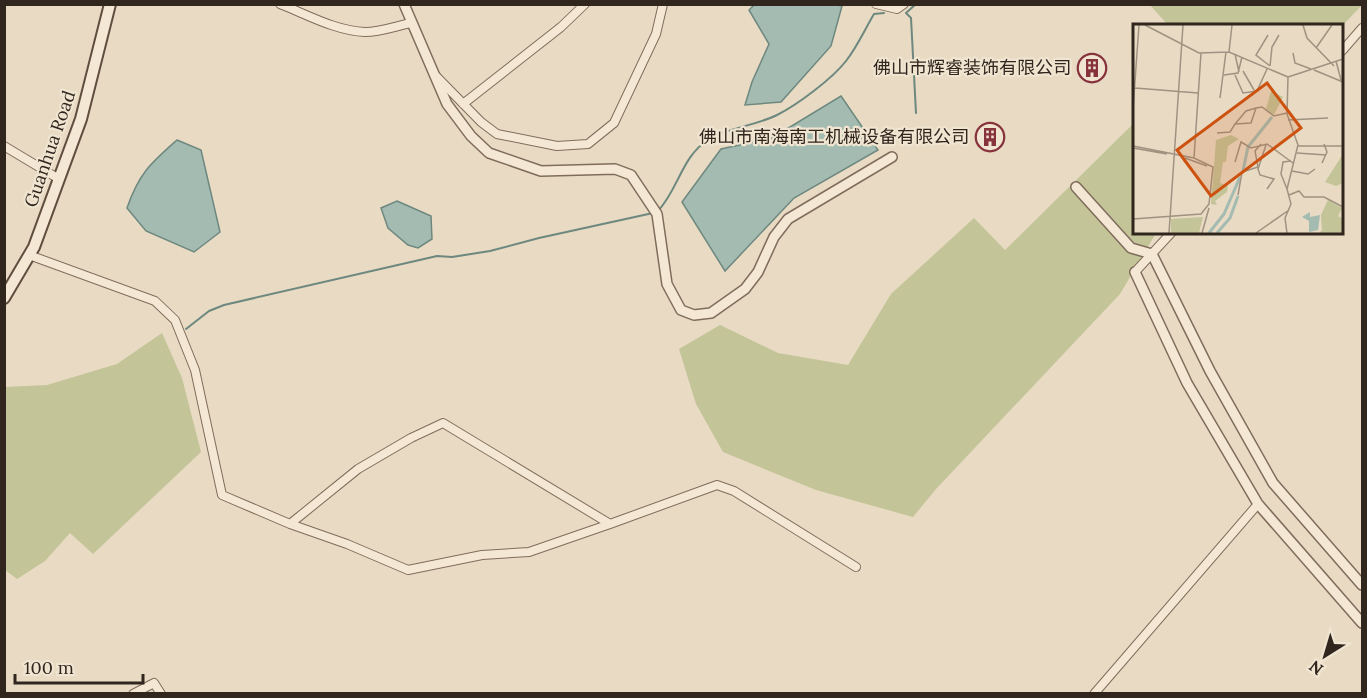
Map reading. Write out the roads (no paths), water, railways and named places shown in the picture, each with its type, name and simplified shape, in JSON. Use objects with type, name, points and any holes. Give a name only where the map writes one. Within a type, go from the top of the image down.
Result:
[{"type":"main road","name":"Guanhua Road","points":[[4,298],[34,247],[81,119],[110,4]]},
{"type":"street","points":[[280,4],[340,27],[364,32],[387,29],[411,22]]},
{"type":"street","points":[[404,4],[447,104],[471,136],[489,153],[541,171],[615,169],[631,175],[656,212],[667,284],[681,310],[694,315],[711,313],[745,289],[758,272],[774,237],[788,219],[892,158]]},
{"type":"street","points":[[463,104],[561,27],[585,4]]},
{"type":"street","points":[[434,74],[481,122],[497,134],[557,146],[588,144],[614,123],[656,34],[663,4]]},
{"type":"street","points":[[876,4],[897,9],[904,4]]},
{"type":"street","points":[[1343,49],[1362,28]]},
{"type":"street","points":[[4,146],[58,179]]},
{"type":"street","points":[[1076,187],[1131,248],[1152,254],[1210,371],[1273,483],[1362,585]]},
{"type":"street","points":[[1170,234],[1136,272],[1187,383],[1258,504],[1362,623]]},
{"type":"street","points":[[29,255],[155,301],[175,320],[195,370],[222,495],[408,570],[482,555],[529,552],[717,485],[735,491],[856,567]]},
{"type":"street","points":[[290,524],[358,469],[411,438],[443,423],[610,524]]},
{"type":"street","points":[[1094,693],[1258,504]]},
{"type":"street","points":[[133,693],[154,683],[161,693]]},
{"type":"waterway","points":[[916,4],[906,13],[911,18],[916,113]]},
{"type":"waterway","points":[[658,211],[699,147],[725,132],[777,115],[804,98],[832,76],[846,61],[874,14],[884,13]]},
{"type":"waterway","points":[[186,329],[209,311],[224,305],[437,256],[452,257],[490,251],[653,213]]},
{"type":"place","name":"佛山市辉睿装饰有限公司","points":[[1092,68]]},
{"type":"place","name":"佛山市南海南工机械设备有限公司","points":[[990,137]]}]
